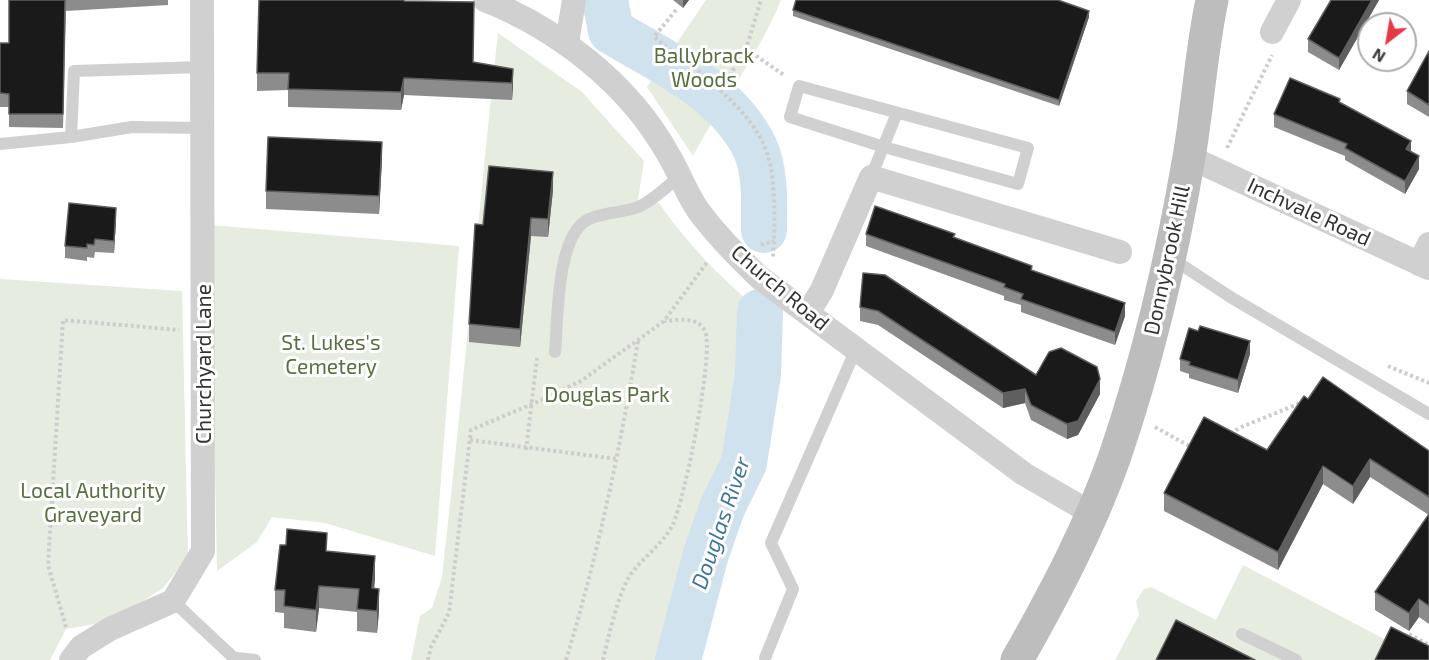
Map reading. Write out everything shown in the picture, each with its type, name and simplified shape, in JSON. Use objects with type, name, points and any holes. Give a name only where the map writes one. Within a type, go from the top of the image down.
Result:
[{"type":"main road","name":"Donnybrook Hill","points":[[1017,660],[1050,602],[1091,513],[1114,457],[1144,361],[1189,158],[1212,0]]},
{"type":"street","name":"Churchyard Lane","points":[[173,601],[203,551],[202,0]]},
{"type":"street","name":"Church Road","points":[[485,0],[514,12],[567,43],[607,78],[643,119],[668,153],[698,210],[736,255],[808,313],[1024,474],[1091,513]]},
{"type":"street","points":[[567,43],[574,0]]},
{"type":"street","points":[[1272,32],[1289,0]]},
{"type":"street","name":"Inchvale Road","points":[[1189,158],[1426,259]]},
{"type":"street","points":[[808,313],[822,290],[871,177],[1120,252]]},
{"type":"street","points":[[76,654],[110,629],[173,601]]},
{"type":"lane","points":[[71,137],[74,71],[202,67]]},
{"type":"lane","points":[[799,86],[1028,148],[1018,184],[884,147],[790,117],[799,86]]},
{"type":"lane","points":[[871,177],[897,112]]},
{"type":"lane","points":[[0,144],[71,137],[132,127],[202,128]]},
{"type":"lane","points":[[555,352],[564,257],[572,235],[580,224],[591,218],[641,206],[679,177]]},
{"type":"lane","points":[[1168,257],[1232,298],[1429,414]]},
{"type":"lane","points":[[765,658],[793,589],[771,543],[856,349]]},
{"type":"lane","points":[[173,601],[237,659],[255,660]]},
{"type":"lane","points":[[1242,634],[1296,660]]},
{"type":"path","points":[[720,91],[746,49],[760,0]]},
{"type":"path","points":[[675,10],[654,37],[720,91],[742,113],[768,156],[774,241]]},
{"type":"path","points":[[1219,170],[1230,140],[1275,49],[1272,32]]},
{"type":"path","points":[[746,49],[799,86]]},
{"type":"path","points":[[428,660],[431,647],[449,613],[471,430],[581,381],[664,321],[709,260]]},
{"type":"path","points":[[603,660],[628,578],[674,522],[687,472],[707,363],[707,333],[699,322],[686,319],[664,321]]},
{"type":"path","points":[[76,654],[64,625],[48,565],[63,320],[204,332]]},
{"type":"path","points":[[566,660],[584,601],[617,459],[638,340]]},
{"type":"path","points":[[526,448],[537,356]]},
{"type":"path","points":[[1383,364],[1429,383]]},
{"type":"path","points":[[1226,443],[1239,428],[1312,398]]},
{"type":"path","points":[[1148,424],[1191,447]]},
{"type":"path","points":[[470,440],[617,459]]},
{"type":"path","points":[[1409,634],[1429,644]]},
{"type":"green space","name":"Ballybrack Woods","points":[[706,0],[781,0],[761,41],[693,156],[647,87]]},
{"type":"green space","name":"Douglas Park","points":[[498,33],[582,92],[644,161],[638,200],[659,203],[703,258],[756,307],[758,333],[745,448],[664,638],[657,660],[411,660],[420,616],[432,608],[442,577]]},
{"type":"green space","name":"St. Lukes's Cemetery","points":[[210,225],[459,246],[435,556],[325,523],[272,517],[257,542],[217,571]]},
{"type":"green space","name":"Local Authority Graveyard","points":[[0,279],[182,291],[188,557],[163,588],[113,621],[66,629],[50,660],[0,660]]},
{"type":"green space","points":[[1243,565],[1424,660],[1115,660],[1139,615],[1136,601],[1144,589],[1151,587],[1216,620]]},
{"type":"building","points":[[9,0],[65,0],[63,114],[9,114],[9,94],[0,93],[0,43],[9,43]]},
{"type":"building","points":[[259,0],[474,2],[473,62],[513,69],[512,83],[404,78],[401,92],[288,89],[289,73],[257,73]]},
{"type":"building","points":[[796,0],[1058,0],[1089,11],[1059,100],[793,10]]},
{"type":"building","points":[[1331,0],[1372,0],[1365,12],[1357,12],[1357,26],[1339,58],[1308,39]]},
{"type":"building","points":[[1429,51],[1429,105],[1407,91]]},
{"type":"building","points":[[1290,78],[1340,99],[1339,102],[1411,141],[1406,149],[1419,156],[1405,181],[1345,148],[1347,144],[1274,114]]},
{"type":"building","points":[[268,137],[382,142],[379,196],[266,191]]},
{"type":"building","points":[[489,166],[553,172],[548,219],[531,218],[520,329],[469,324],[475,224],[483,225]]},
{"type":"building","points":[[69,203],[116,208],[114,241],[95,239],[94,245],[87,244],[87,248],[65,246]]},
{"type":"building","points":[[875,206],[955,234],[953,237],[1032,266],[1031,270],[1125,303],[1115,332],[1021,299],[1023,294],[1004,287],[1005,284],[866,234]]},
{"type":"building","points":[[863,273],[885,275],[1036,375],[1049,352],[1061,348],[1097,367],[1100,379],[1078,421],[1067,424],[1031,405],[1025,389],[1003,393],[878,311],[860,307]]},
{"type":"building","points":[[1200,326],[1250,341],[1238,380],[1189,365],[1190,362],[1180,359],[1189,328],[1198,331]]},
{"type":"building","points":[[1323,377],[1429,451],[1429,497],[1370,459],[1353,486],[1323,466],[1278,552],[1164,493],[1204,417],[1267,450],[1304,396],[1308,399]]},
{"type":"building","points":[[1429,514],[1429,606],[1419,599],[1409,613],[1375,592]]},
{"type":"building","points":[[287,529],[327,533],[326,551],[375,556],[372,588],[379,589],[377,611],[357,609],[359,589],[319,586],[316,610],[284,606],[285,590],[275,590],[280,545],[286,545]]},
{"type":"building","points":[[1176,620],[1255,660],[1156,660]]},
{"type":"building","points":[[1391,627],[1429,646],[1429,660],[1375,660]]},
{"type":"waterway","name":"Douglas River","points":[[605,0],[611,31],[692,79],[728,110],[743,128],[759,157],[764,188],[764,230]]},
{"type":"waterway","name":"Douglas River","points":[[678,660],[706,554],[722,508],[744,463],[758,374],[760,312]]}]
